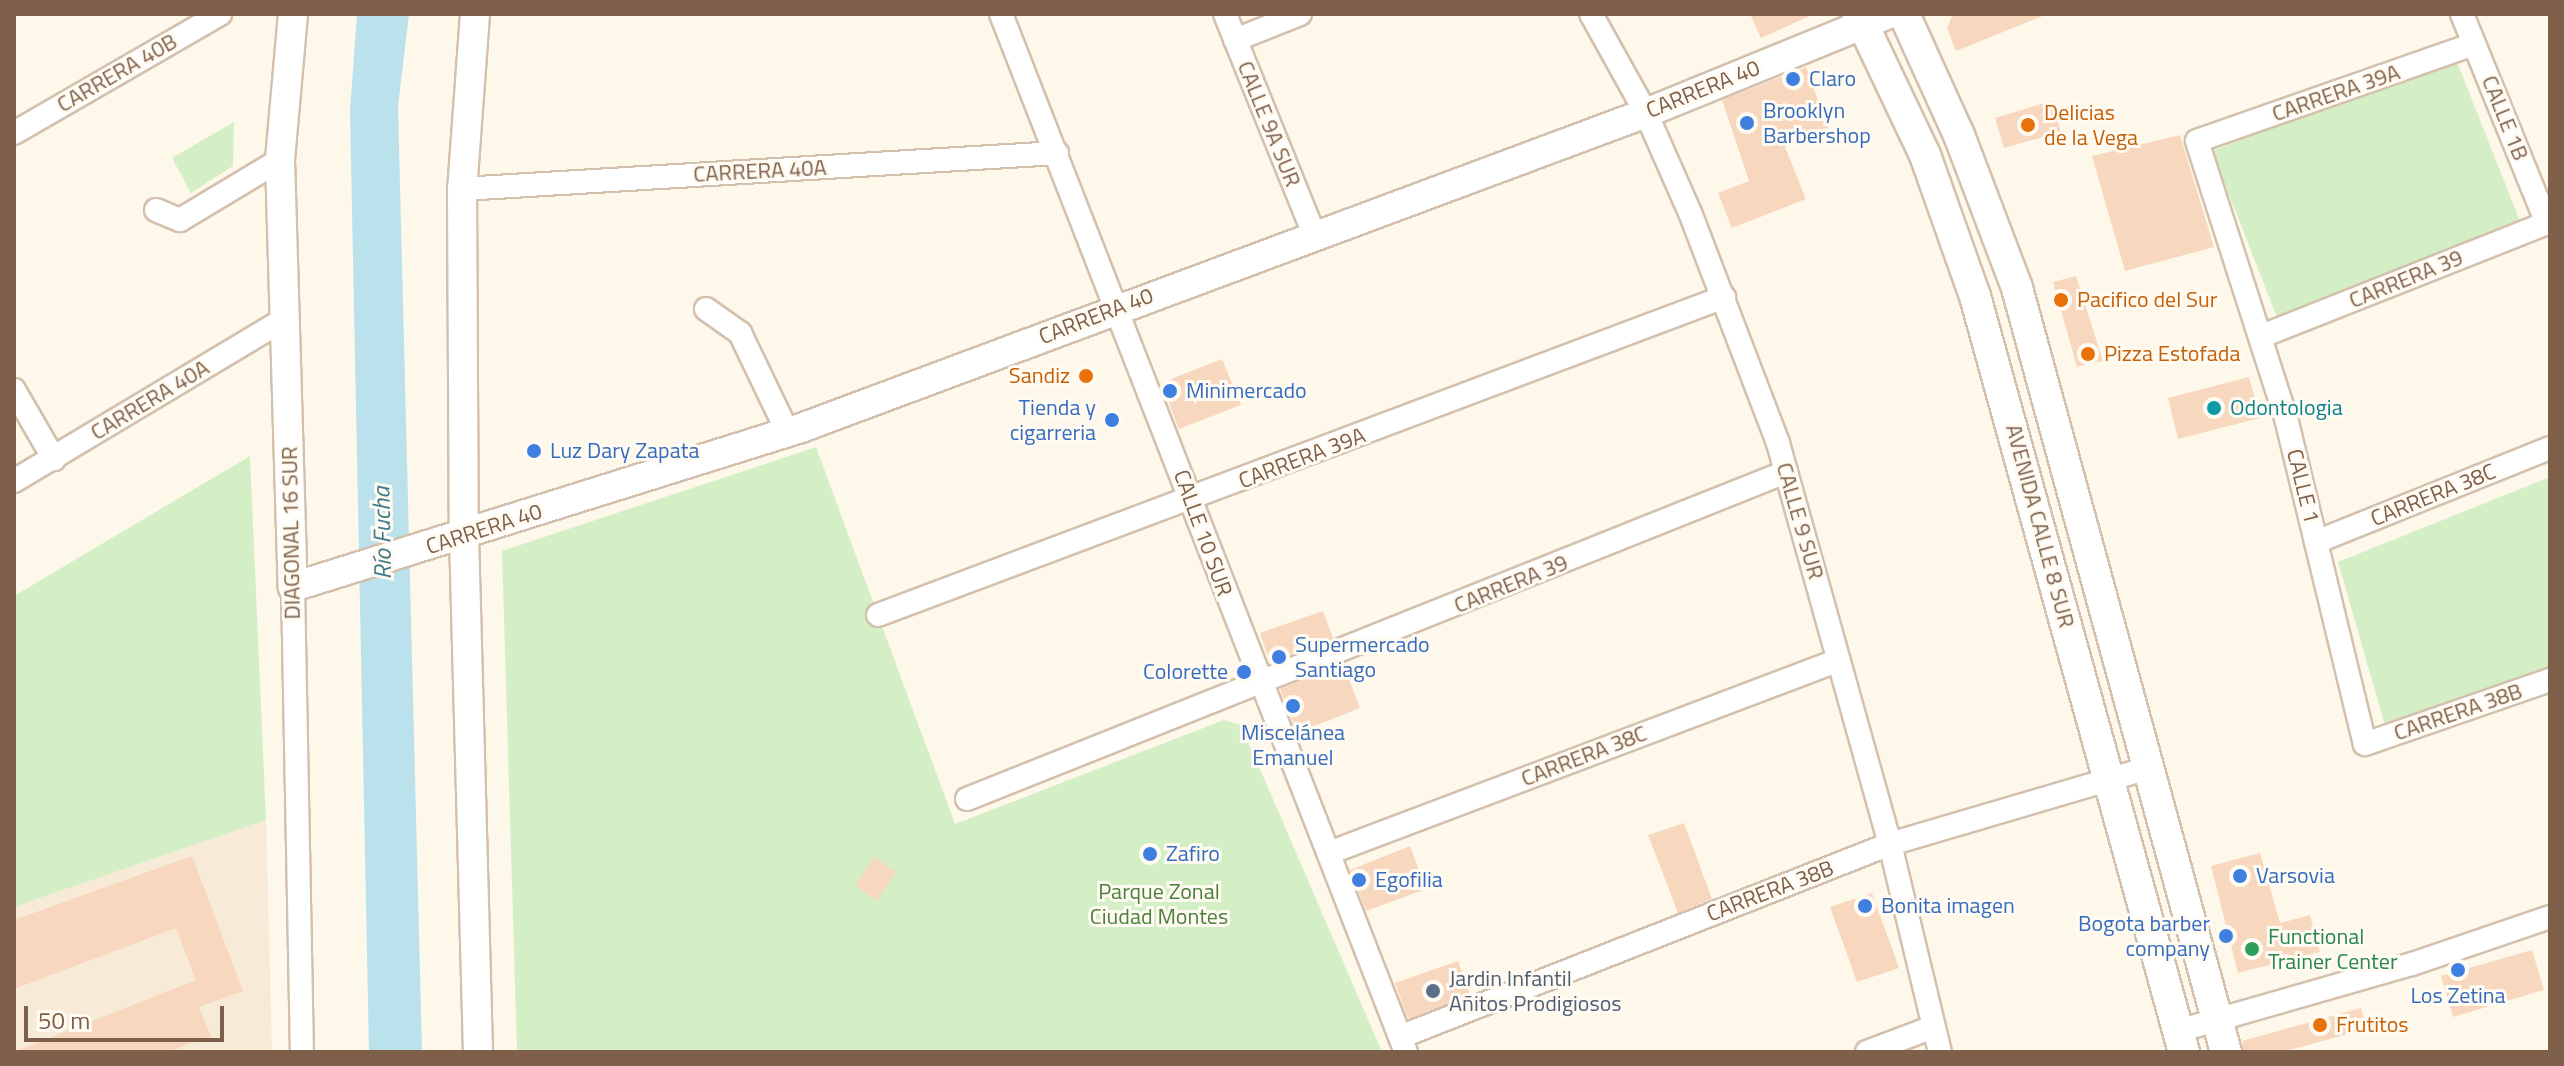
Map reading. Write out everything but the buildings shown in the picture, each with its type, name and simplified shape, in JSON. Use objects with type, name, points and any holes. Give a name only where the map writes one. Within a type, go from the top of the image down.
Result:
[{"type":"main road","name":"AVENIDA CALLE 8 SUR","points":[[1904,14],[1959,135],[2017,288],[2226,1052]]},
{"type":"main road","name":"AVENIDA CALLE 8 SUR","points":[[1870,17],[1925,155],[1975,296],[2181,1042]]},
{"type":"street","name":"DIAGONAL 16 SUR","points":[[293,14],[280,160],[293,587],[302,1052]]},
{"type":"street","points":[[475,14],[462,189],[464,535],[478,1052]]},
{"type":"street","name":"CALLE 10 SUR","points":[[1001,14],[1192,500],[1259,686],[1329,853],[1403,1045]]},
{"type":"street","name":"CALLE 9A SUR","points":[[1225,14],[1314,234]]},
{"type":"street","points":[[1235,40],[1300,14]]},
{"type":"street","name":"CALLE 9 SUR","points":[[1591,14],[1646,113],[1724,297],[1786,472],[1890,844],[1940,1052]]},
{"type":"street","name":"CALLE 1B","points":[[2462,14],[2549,222]]},
{"type":"street","name":"CARRERA 40B","points":[[14,133],[214,15]]},
{"type":"street","name":"CARRERA 40","points":[[293,587],[788,433],[1314,234],[1646,113],[1870,17]]},
{"type":"street","name":"CARRERA 39A","points":[[2197,141],[2474,44]]},
{"type":"street","name":"CALLE 1","points":[[2197,141],[2262,336],[2365,744]]},
{"type":"street","name":"CARRERA 40A","points":[[462,189],[1057,153]]},
{"type":"street","points":[[156,210],[180,220],[280,160]]},
{"type":"street","name":"CARRERA 39","points":[[2262,336],[2549,222]]},
{"type":"street","name":"CARRERA 39A","points":[[878,615],[1192,500],[1724,297]]},
{"type":"street","points":[[706,309],[740,333],[788,433]]},
{"type":"street","name":"CARRERA 40A","points":[[14,481],[286,318]]},
{"type":"street","points":[[14,390],[54,459]]},
{"type":"street","name":"CARRERA 38C","points":[[2316,542],[2550,448]]},
{"type":"street","name":"CARRERA 39","points":[[967,799],[1259,686],[1786,472]]},
{"type":"street","name":"CARRERA 38C","points":[[1329,853],[1839,660]]},
{"type":"street","name":"CARRERA 38B","points":[[2365,744],[2550,680]]},
{"type":"street","name":"CARRERA 38B","points":[[1403,1045],[1890,844],[2148,768]]},
{"type":"street","points":[[2181,1042],[2218,1022],[2550,917]]},
{"type":"street","points":[[1867,1052],[1933,1027]]},
{"type":"shaded area","points":[[266,820],[272,1052],[14,1052],[14,907]]},
{"type":"green space","points":[[2455,57],[2522,226],[2278,320],[2212,151]]},
{"type":"green space","points":[[234,122],[233,166],[191,193],[172,158]]},
{"type":"green space","name":"Parque Zonal Ciudad Montes","points":[[816,447],[955,824],[1224,720],[1241,725],[1382,1052],[517,1052],[502,551]]},
{"type":"green space","points":[[250,456],[266,820],[14,907],[14,596]]},
{"type":"green space","points":[[2550,477],[2550,669],[2386,729],[2338,562]]},
{"type":"water","name":"Río Fucha","points":[[357,14],[409,14],[398,106],[422,1052],[369,1052],[350,110]]},
{"type":"place","name":"Claro","points":[[1793,79]]},
{"type":"place","name":"Brooklyn Barbershop","points":[[1747,123]]},
{"type":"place","name":"Delicias de la Vega","points":[[2028,125]]},
{"type":"place","name":"Pacifico del Sur","points":[[2061,300]]},
{"type":"place","name":"Pizza Estofada","points":[[2088,354]]},
{"type":"place","name":"Sandiz","points":[[1086,376]]},
{"type":"place","name":"Minimercado","points":[[1170,391]]},
{"type":"place","name":"Odontologia","points":[[2214,408]]},
{"type":"place","name":"Tienda y cigarreria","points":[[1112,420]]},
{"type":"place","name":"Luz Dary Zapata","points":[[534,451]]},
{"type":"place","name":"Supermercado Santiago","points":[[1279,657]]},
{"type":"place","name":"Colorette","points":[[1244,672]]},
{"type":"place","name":"Miscelánea Emanuel","points":[[1293,706]]},
{"type":"place","name":"Zafiro","points":[[1150,854]]},
{"type":"place","name":"Varsovia","points":[[2240,876]]},
{"type":"place","name":"Egofilia","points":[[1359,880]]},
{"type":"place","name":"Bonita imagen","points":[[1865,906]]},
{"type":"place","name":"Bogota barber company","points":[[2226,936]]},
{"type":"place","name":"Functional Trainer Center","points":[[2252,949]]},
{"type":"place","name":"Los Zetina","points":[[2458,970]]},
{"type":"place","name":"Jardin Infantil Añitos Prodigiosos","points":[[1433,991]]},
{"type":"place","name":"Frutitos","points":[[2320,1025]]}]
